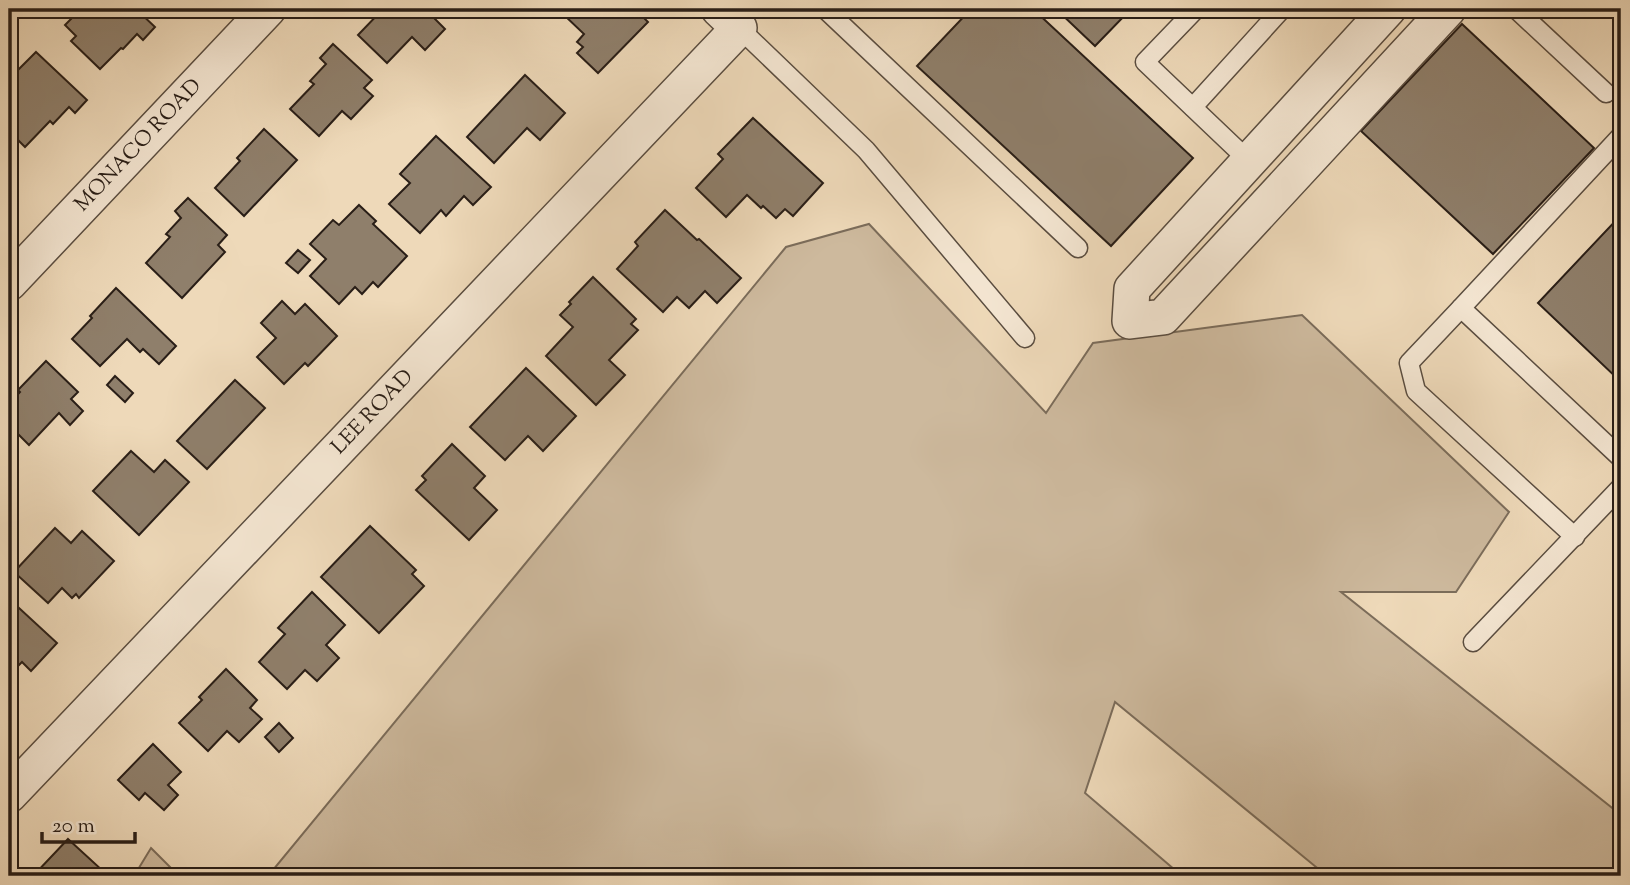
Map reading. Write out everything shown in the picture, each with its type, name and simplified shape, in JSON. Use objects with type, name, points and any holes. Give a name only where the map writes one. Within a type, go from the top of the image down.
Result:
[{"type":"street","name":"MONACO ROAD","points":[[9,284],[268,9]]},
{"type":"street","points":[[1388,9],[1132,289],[1130,321],[1163,317],[1448,9]]},
{"type":"street","name":"LEE ROAD","points":[[9,795],[729,18]]},
{"type":"lane","points":[[825,9],[1078,248]]},
{"type":"lane","points":[[1196,9],[1145,62],[1249,161]]},
{"type":"lane","points":[[1193,107],[1282,9]]},
{"type":"lane","points":[[1516,9],[1606,93]]},
{"type":"lane","points":[[729,18],[866,150],[1025,338]]},
{"type":"lane","points":[[1575,537],[1416,391],[1409,363],[1621,136]]},
{"type":"lane","points":[[1461,308],[1621,458]]},
{"type":"lane","points":[[1473,642],[1621,487]]},
{"type":"shaded area","points":[[869,224],[1046,413],[1093,343],[1302,315],[1509,512],[1456,592],[1341,592],[1621,815],[1621,866],[1614,876],[1327,876],[1115,702],[1085,793],[1182,876],[268,876],[786,247]]},
{"type":"shaded area","points":[[151,848],[179,876],[134,876]]},
{"type":"building","points":[[78,9],[136,9],[155,27],[143,40],[137,34],[100,69],[71,41],[76,36],[65,25]]},
{"type":"building","points":[[383,9],[439,9],[432,16],[445,29],[425,50],[412,37],[387,63],[358,35]]},
{"type":"building","points":[[570,9],[635,9],[648,22],[598,73],[577,53],[583,47],[577,42],[584,34],[564,15]]},
{"type":"building","points":[[971,9],[1033,9],[1193,158],[1111,246],[917,66]]},
{"type":"building","points":[[1056,9],[1131,9],[1095,46]]},
{"type":"building","points":[[1462,24],[1594,148],[1493,254],[1361,131]]},
{"type":"building","points":[[333,44],[372,80],[364,88],[373,96],[351,119],[342,111],[319,136],[290,109],[314,84],[310,81],[326,64],[320,58]]},
{"type":"building","points":[[36,52],[87,100],[75,113],[69,107],[53,124],[50,121],[25,147],[9,131],[9,79]]},
{"type":"building","points":[[525,75],[565,113],[540,140],[527,128],[494,163],[467,137]]},
{"type":"building","points":[[753,118],[823,183],[793,216],[785,209],[776,218],[747,195],[726,217],[696,188],[723,159],[718,154]]},
{"type":"building","points":[[264,129],[297,160],[244,216],[215,188],[240,161],[237,158]]},
{"type":"building","points":[[436,136],[491,187],[473,205],[464,196],[446,216],[441,210],[420,233],[389,204],[410,183],[400,174]]},
{"type":"building","points":[[188,198],[227,235],[218,245],[225,252],[182,298],[146,263],[170,237],[166,234],[181,218],[175,211]]},
{"type":"building","points":[[359,205],[376,221],[373,224],[407,256],[378,287],[373,282],[362,294],[355,287],[339,304],[310,276],[326,259],[310,244],[333,220],[339,225]]},
{"type":"building","points":[[665,210],[741,278],[717,303],[705,291],[689,308],[677,297],[663,312],[617,269],[638,246],[635,242]]},
{"type":"building","points":[[1621,215],[1621,382],[1538,303]]},
{"type":"building","points":[[298,250],[310,260],[298,273],[286,263]]},
{"type":"building","points":[[593,277],[636,319],[631,324],[638,330],[609,360],[625,375],[596,405],[546,356],[573,327],[560,315]]},
{"type":"building","points":[[116,288],[176,346],[159,364],[143,349],[140,352],[127,339],[100,366],[72,339]]},
{"type":"building","points":[[282,301],[295,314],[305,304],[337,336],[308,366],[305,363],[284,384],[257,357],[276,338],[261,323]]},
{"type":"building","points":[[46,361],[78,392],[71,399],[83,411],[70,425],[59,413],[29,445],[9,425],[9,404],[20,392],[18,390]]},
{"type":"building","points":[[526,368],[576,416],[543,451],[528,436],[505,460],[470,427]]},
{"type":"building","points":[[115,376],[133,393],[125,402],[107,385]]},
{"type":"building","points":[[235,380],[265,408],[207,469],[177,441]]},
{"type":"building","points":[[452,444],[485,476],[474,488],[497,510],[469,540],[416,490],[426,480],[422,476]]},
{"type":"building","points":[[131,451],[154,472],[165,460],[189,482],[139,535],[93,491]]},
{"type":"building","points":[[370,526],[416,570],[412,574],[424,586],[379,633],[321,577]]},
{"type":"building","points":[[55,528],[71,543],[82,531],[114,561],[79,598],[76,594],[72,598],[62,588],[48,603],[14,572]]},
{"type":"building","points":[[312,592],[345,625],[326,645],[339,658],[317,681],[305,670],[287,689],[259,662],[285,634],[278,628]]},
{"type":"building","points":[[19,608],[57,643],[31,671],[22,662],[9,675],[9,619]]},
{"type":"building","points":[[226,669],[257,700],[250,708],[262,719],[239,742],[227,731],[208,751],[179,723],[202,700],[199,697]]},
{"type":"building","points":[[279,723],[293,738],[279,752],[265,737]]},
{"type":"building","points":[[153,744],[181,772],[168,785],[178,795],[164,810],[145,793],[139,800],[118,780]]},
{"type":"building","points":[[68,839],[103,871],[99,876],[33,876]]}]
